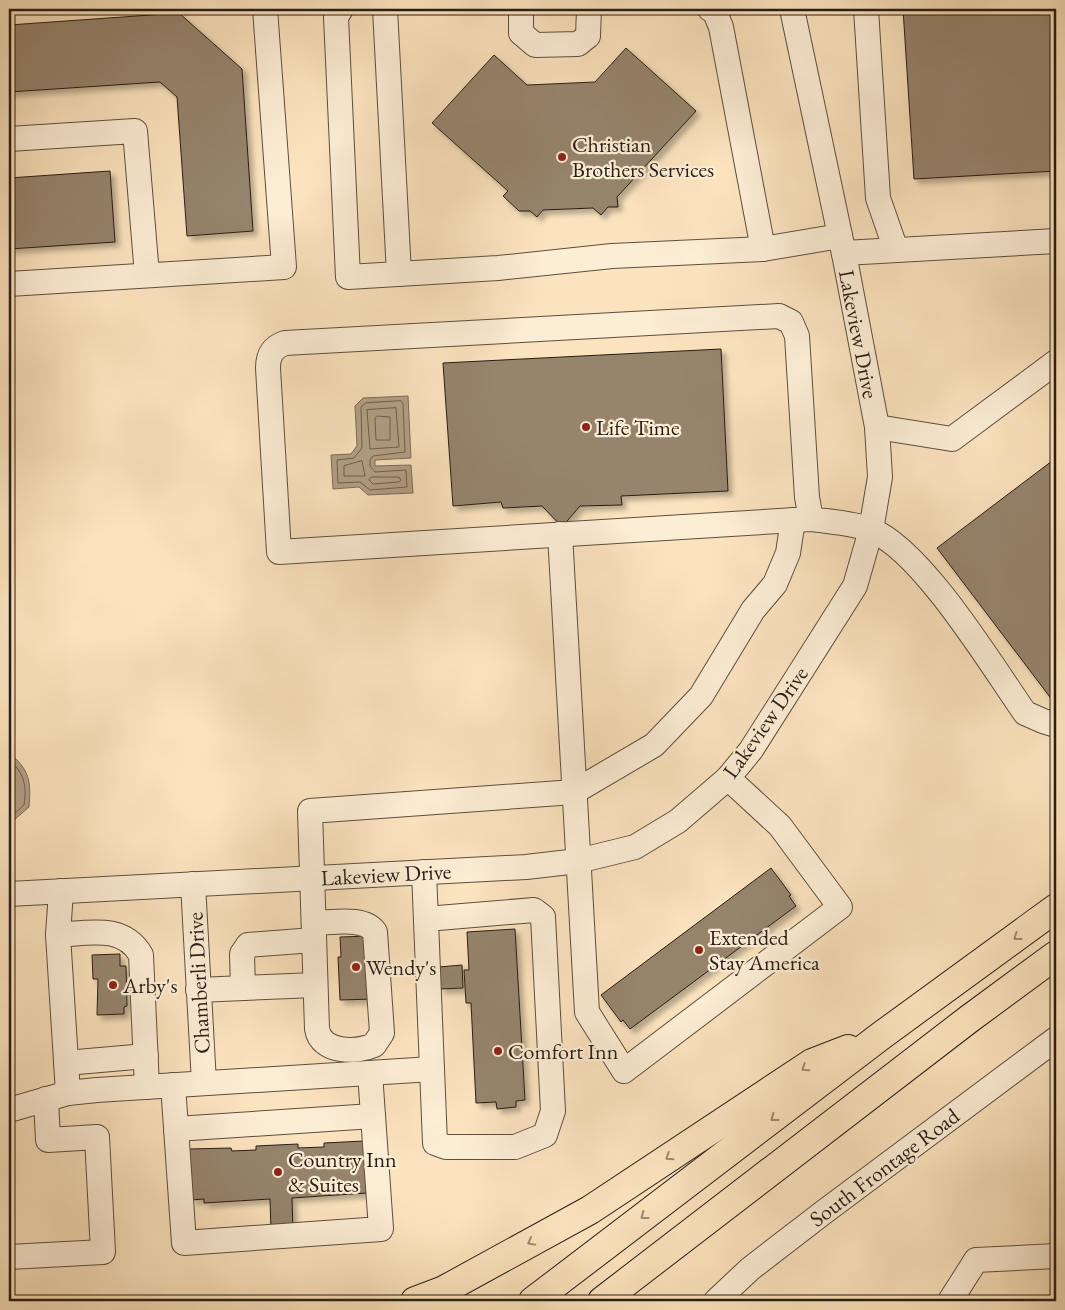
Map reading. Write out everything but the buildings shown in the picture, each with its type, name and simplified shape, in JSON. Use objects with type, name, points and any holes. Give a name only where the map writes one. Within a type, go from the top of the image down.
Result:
[{"type":"highway","points":[[533,1301],[882,1035],[1056,908]]},
{"type":"highway","points":[[602,1301],[969,1019],[1056,955]]},
{"type":"highway","points":[[616,1301],[969,1019]]},
{"type":"highway","points":[[415,1301],[444,1290],[590,1210],[812,1064],[882,1035]]},
{"type":"street","points":[[9,284],[284,267],[266,9]]},
{"type":"street","points":[[341,9],[336,17],[348,277],[498,268],[612,256],[842,245],[896,250],[1056,241]]},
{"type":"street","points":[[385,9],[399,274]]},
{"type":"street","points":[[521,9],[521,33],[535,45],[578,44],[588,36],[589,9]]},
{"type":"street","points":[[710,9],[714,10],[721,27],[763,250]]},
{"type":"street","name":"Lakeview Drive","points":[[9,894],[424,872],[578,861],[635,847],[678,821],[728,778],[751,750],[855,586],[871,530],[880,477],[877,426],[842,245],[792,9]]},
{"type":"street","points":[[866,9],[878,198],[896,250]]},
{"type":"street","points":[[9,139],[136,131],[147,275]]},
{"type":"street","points":[[243,988],[242,954],[248,945],[314,932],[361,922],[372,927],[375,932],[382,1033],[378,1042],[369,1048],[332,1048],[321,1042],[316,1029],[315,985],[314,932],[313,878],[310,811],[574,792],[654,746],[701,696],[753,610],[775,584],[802,519],[807,497],[796,336],[791,322],[779,316],[285,343],[273,349],[268,368],[279,552],[802,519],[871,530],[899,548],[932,582],[1025,712],[1042,722],[1056,725]]},
{"type":"street","points":[[877,426],[952,439],[1056,362]]},
{"type":"street","points":[[560,534],[587,1012],[624,1071],[840,907],[780,826],[728,778]]},
{"type":"street","points":[[424,872],[435,1143],[439,1146],[515,1147],[545,1136],[553,1111],[543,918],[534,910],[426,919]]},
{"type":"street","name":"Chamberli Drive","points":[[192,884],[204,1083]]},
{"type":"street","points":[[9,1257],[103,1252],[97,1137],[48,1140],[66,1063],[58,936],[61,891]]},
{"type":"street","points":[[58,936],[110,932],[128,939],[136,946],[141,955],[147,1087]]},
{"type":"street","points":[[198,990],[315,985]]},
{"type":"street","name":"South Frontage Road","points":[[716,1301],[750,1269],[1056,1039]]},
{"type":"street","points":[[66,1063],[146,1056]]},
{"type":"street","points":[[9,1110],[57,1096],[147,1087],[432,1069]]},
{"type":"street","points":[[173,1085],[184,1243],[381,1229],[370,1073]]},
{"type":"street","points":[[176,1129],[373,1116]]},
{"type":"street","points":[[950,1301],[976,1260],[1056,1256]]},
{"type":"water","points":[[408,396],[411,458],[375,460],[375,466],[411,465],[413,493],[368,495],[359,487],[333,489],[331,455],[351,454],[357,446],[355,406],[363,398]]},
{"type":"water","points":[[9,753],[25,771],[30,790],[29,807],[14,820],[9,820]]},
{"type":"place","name":"Christian Brothers Services","points":[[562,157]]},
{"type":"place","name":"Life Time","points":[[586,427]]},
{"type":"place","name":"Extended Stay America","points":[[699,950]]},
{"type":"place","name":"Wendy's","points":[[356,967]]},
{"type":"place","name":"Arby's","points":[[113,985]]},
{"type":"place","name":"Comfort Inn","points":[[498,1051]]},
{"type":"place","name":"Country Inn & Suites","points":[[278,1172]]}]
